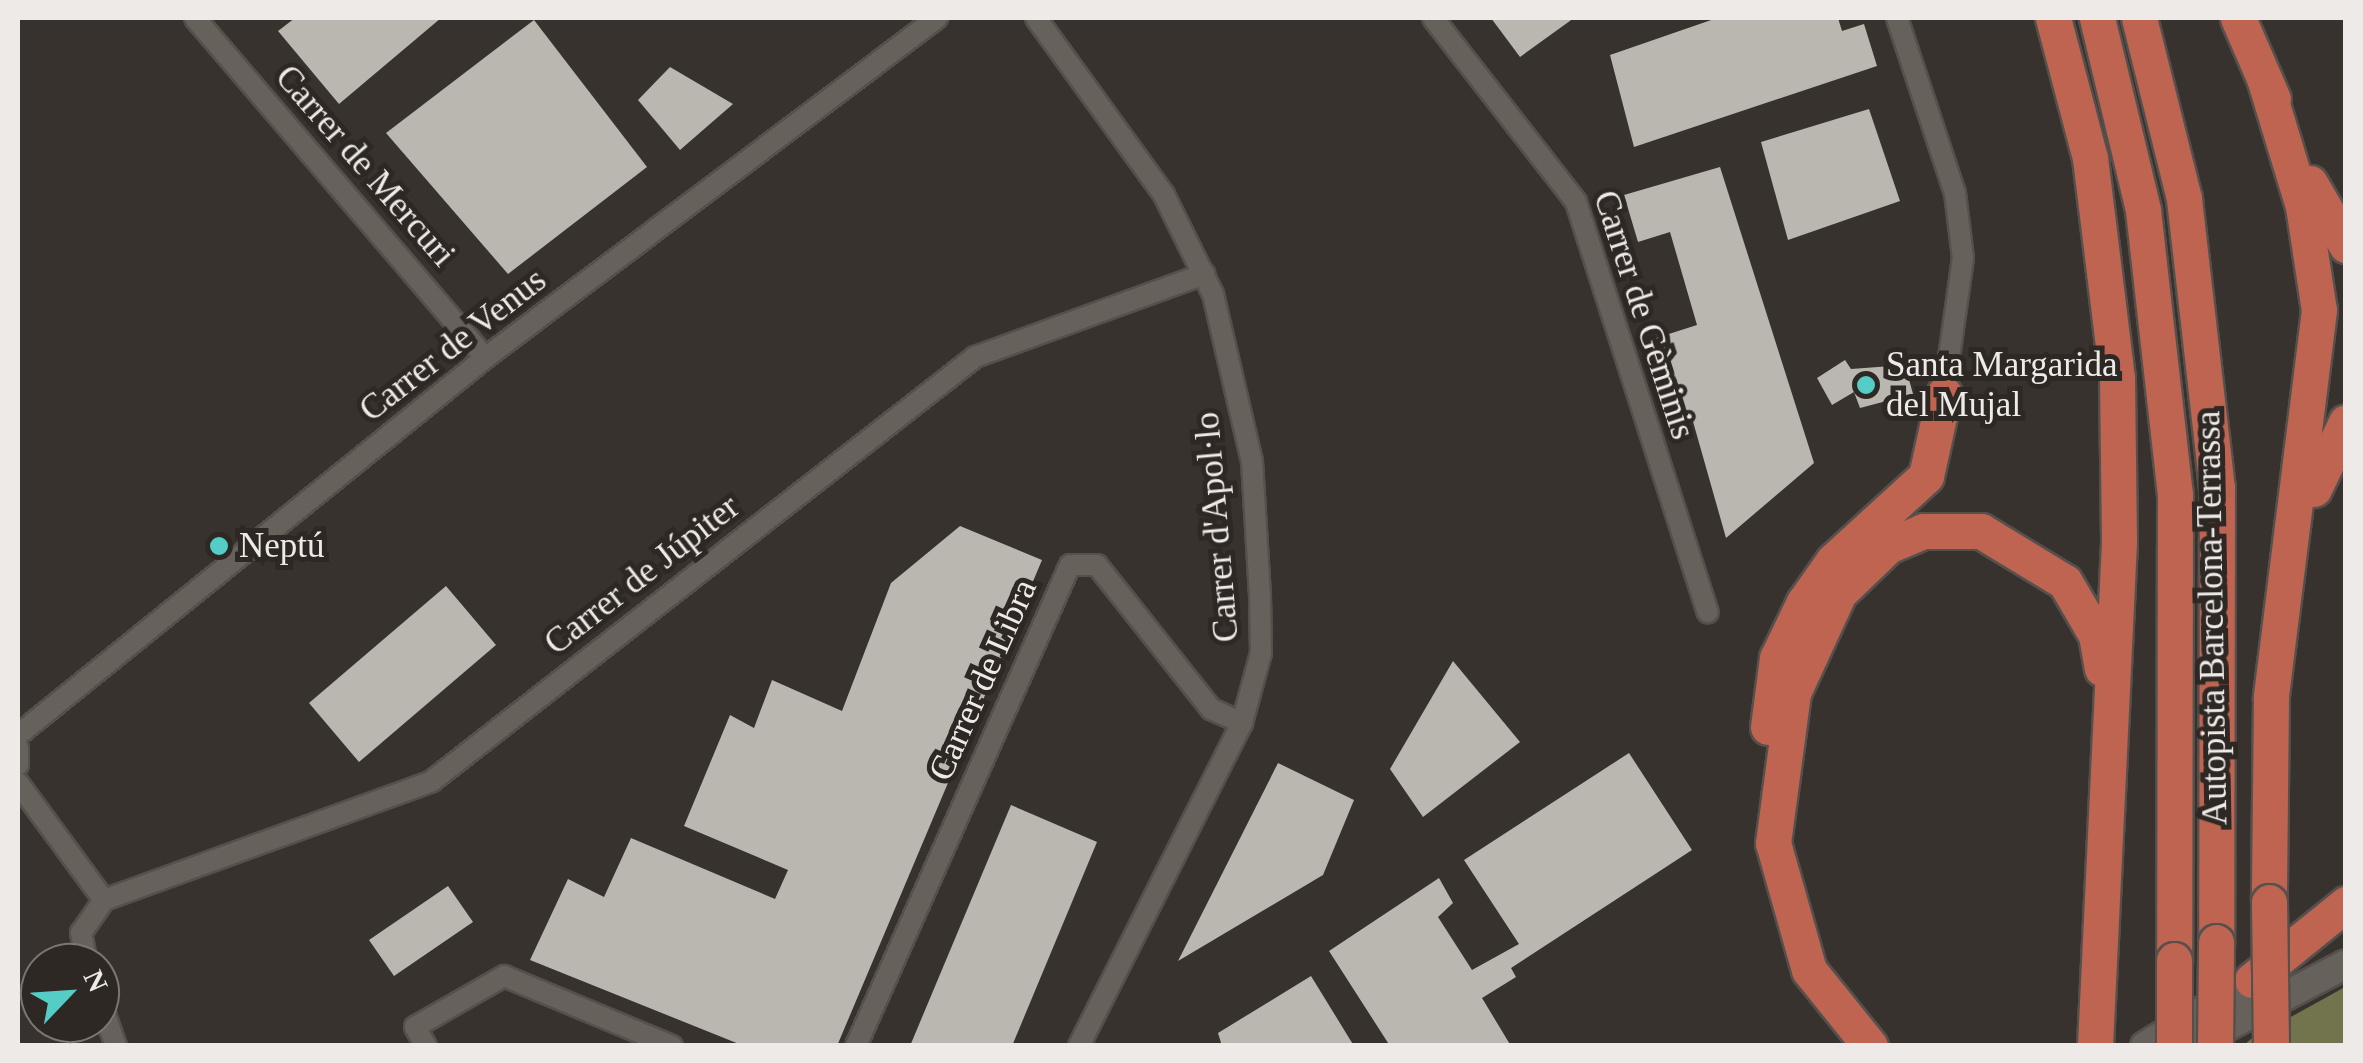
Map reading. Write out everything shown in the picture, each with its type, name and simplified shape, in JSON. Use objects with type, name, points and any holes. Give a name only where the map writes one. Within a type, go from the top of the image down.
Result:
[{"type":"highway","points":[[2053,18],[2090,158],[2113,315],[2119,542],[2094,983],[2095,1046]]},
{"type":"highway","name":"Autopista Barcelona-Terrassa","points":[[2097,18],[2143,210],[2176,494],[2174,1046]]},
{"type":"highway","name":"Autopista Barcelona-Terrassa","points":[[2140,18],[2184,199],[2215,468],[2215,1046]]},
{"type":"highway","points":[[2238,18],[2346,245]]},
{"type":"highway","points":[[2264,78],[2303,206],[2319,310],[2268,746],[2271,1046]]},
{"type":"highway","points":[[1870,1046],[1829,1003],[1791,929],[1772,808],[1768,696],[1778,658],[1833,561],[1926,476],[1944,394]]},
{"type":"highway","points":[[2293,557],[2346,422]]},
{"type":"highway","points":[[1772,808],[1793,693],[1824,618],[1862,567],[1923,531],[2004,538],[2065,582],[2096,635],[2107,719]]},
{"type":"highway","points":[[2252,980],[2346,904]]},
{"type":"main road","points":[[2145,1046],[2346,927]]},
{"type":"main road","points":[[2190,1046],[2346,964]]},
{"type":"street","name":"Carrer de Mercuri","points":[[194,18],[485,358]]},
{"type":"street","name":"Carrer de Venus","points":[[18,734],[485,358],[938,18]]},
{"type":"street","name":"Carrer d'Apol·lo","points":[[1036,18],[1145,165],[1204,274],[1252,461],[1261,653],[1242,723],[1080,1046]]},
{"type":"street","name":"Carrer de Gèminis","points":[[1433,18],[1567,182],[1708,612]]},
{"type":"street","points":[[1897,18],[1956,193],[1963,258],[1944,394]]},
{"type":"street","name":"Carrer de Júpiter","points":[[104,900],[432,780],[962,365],[1037,327],[1204,274]]},
{"type":"street","name":"Carrer de Libra","points":[[856,1046],[1070,565],[1098,565],[1211,710],[1242,723]]},
{"type":"street","points":[[18,748],[18,765]]},
{"type":"street","points":[[18,783],[104,900],[81,933],[83,943]]},
{"type":"street","points":[[426,1046],[415,1027],[504,976],[672,1046]]},
{"type":"shaded area","points":[[2345,987],[2345,1045],[2243,1046],[2251,1039]]},
{"type":"building","points":[[295,18],[441,18],[339,104],[278,31]]},
{"type":"building","points":[[1491,18],[1574,18],[1520,57]]},
{"type":"building","points":[[1717,18],[1838,18],[1842,31],[1864,24],[1877,66],[1634,147],[1610,55]]},
{"type":"building","points":[[534,20],[647,167],[508,274],[386,133]]},
{"type":"building","points":[[670,67],[733,104],[680,150],[638,100]]},
{"type":"building","points":[[1869,109],[1900,201],[1788,240],[1761,142]]},
{"type":"building","points":[[1720,167],[1814,463],[1726,538],[1692,418],[1676,423],[1650,340],[1697,325],[1670,232],[1638,242],[1624,195]]},
{"type":"building","name":"Santa Margarida del Mujal","points":[[1845,360],[1851,369],[1905,365],[1913,394],[1860,408],[1854,392],[1832,405],[1817,378]]},
{"type":"building","points":[[960,526],[1042,560],[837,1046],[744,1046],[530,960],[568,879],[604,897],[631,838],[775,899],[788,870],[684,826],[730,715],[754,728],[772,680],[842,711],[891,583]]},
{"type":"building","points":[[446,586],[496,645],[359,762],[309,703]]},
{"type":"building","points":[[1453,661],[1520,742],[1423,817],[1390,769]]},
{"type":"building","points":[[1629,753],[1692,850],[1511,968],[1516,977],[1482,998],[1511,1046],[1390,1046],[1329,951],[1439,878],[1453,903],[1438,917],[1472,970],[1519,944],[1464,860]]},
{"type":"building","points":[[1278,763],[1354,800],[1323,875],[1178,961]]},
{"type":"building","points":[[1011,805],[1097,842],[1012,1046],[910,1046]]},
{"type":"building","points":[[448,886],[473,922],[394,976],[369,940]]},
{"type":"building","points":[[1311,976],[1354,1046],[1222,1046],[1218,1033]]},
{"type":"place","name":"Santa Margarida del Mujal","points":[[1866,385]]},
{"type":"place","name":"Neptú","points":[[219,546]]}]
